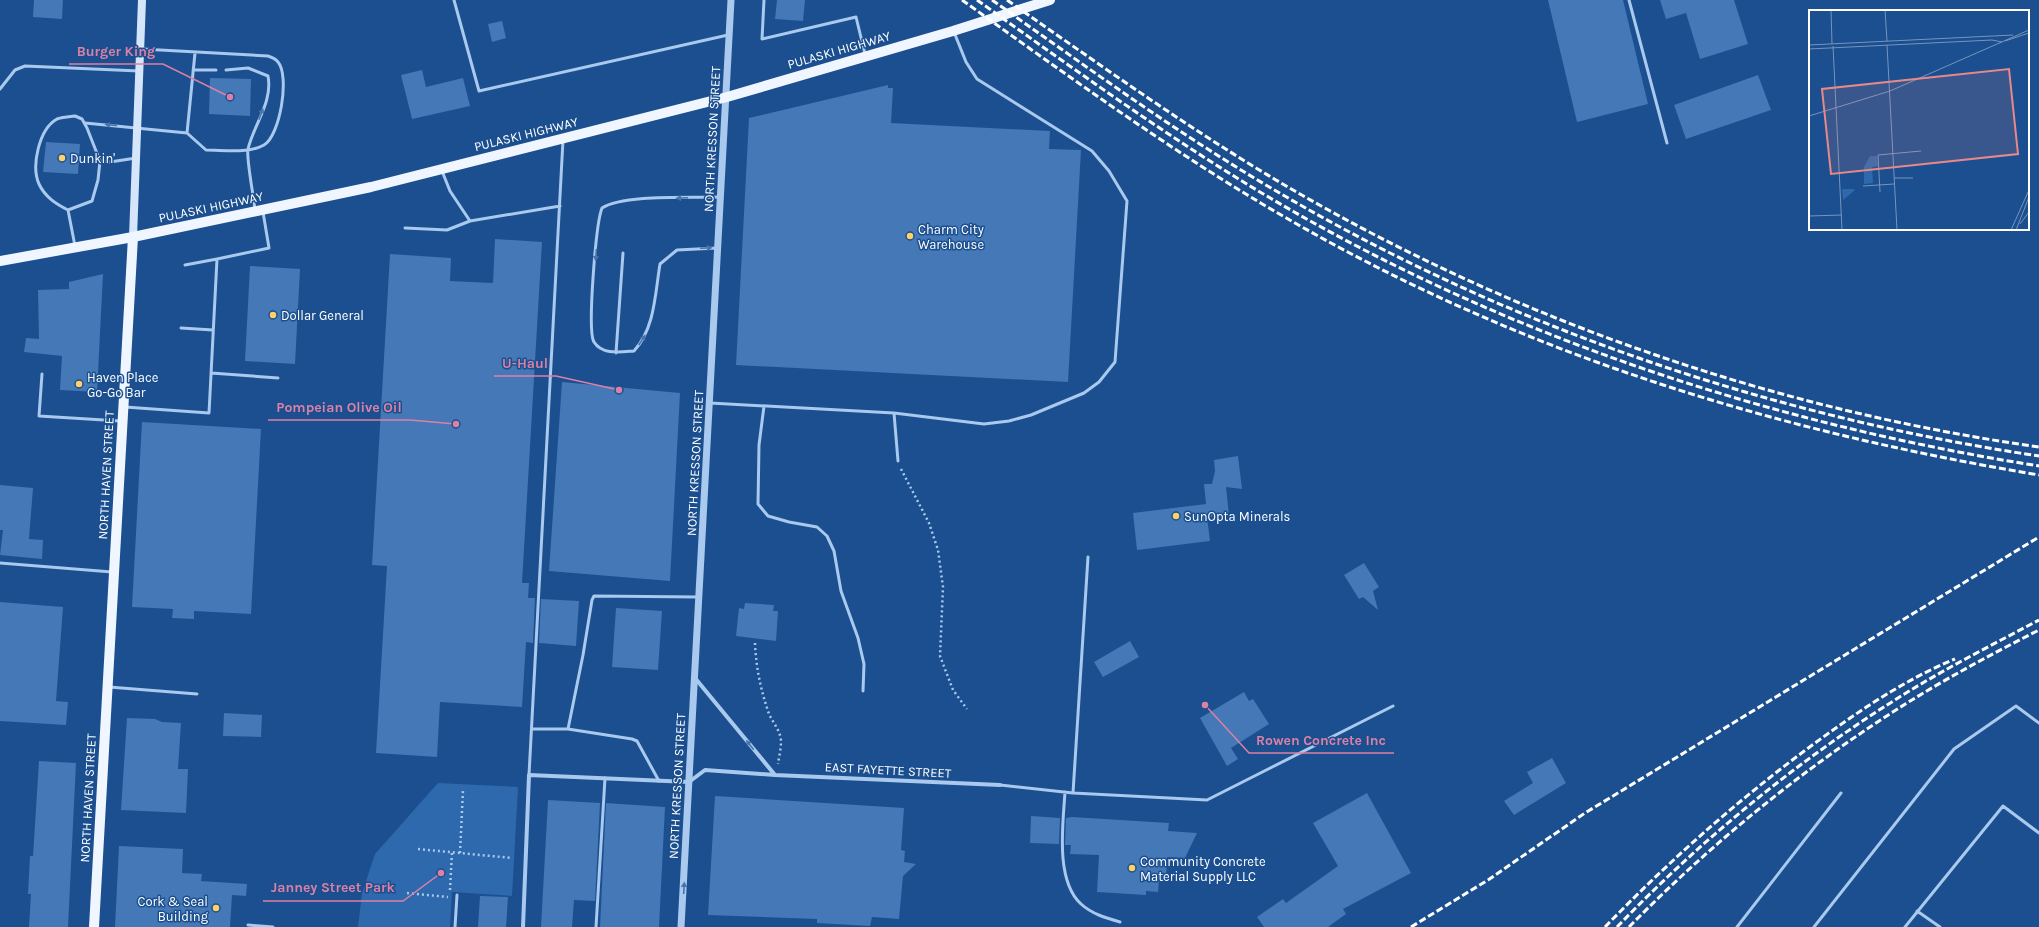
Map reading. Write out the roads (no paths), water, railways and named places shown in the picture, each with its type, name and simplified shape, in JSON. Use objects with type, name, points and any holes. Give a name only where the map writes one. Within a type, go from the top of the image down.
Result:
[{"type":"main road","name":"NORTH HAVEN STREET","points":[[94,927],[133,237],[142,0]]},
{"type":"main road","name":"PULASKI HIGHWAY","points":[[0,261],[133,237],[259,211],[371,187],[441,170],[727,96],[953,31],[1050,0]]},
{"type":"street","name":"NORTH KRESSON STREET","points":[[681,927],[731,0]]},
{"type":"street","points":[[695,678],[775,775]]},
{"type":"street","name":"EAST FAYETTE STREET","points":[[689,782],[705,770],[775,775],[1000,786]]},
{"type":"street","points":[[523,927],[530,776],[689,782]]},
{"type":"lane","points":[[454,0],[479,91],[730,34]]},
{"type":"lane","points":[[764,0],[762,39],[856,17],[865,56]]},
{"type":"lane","points":[[1629,0],[1667,143]]},
{"type":"lane","points":[[710,403],[894,413],[984,424],[1009,421],[1031,415],[1084,393],[1099,382],[1115,362],[1127,201],[1109,171],[1092,151],[977,78],[966,62],[953,31]]},
{"type":"lane","points":[[85,123],[187,133],[206,150],[247,150],[265,145],[274,133],[283,99],[284,77],[279,62],[268,56],[140,49]]},
{"type":"lane","points":[[187,133],[195,53]]},
{"type":"lane","points":[[0,89],[15,70],[25,66],[139,71]]},
{"type":"lane","points":[[185,265],[270,248],[259,211],[247,150],[268,97],[270,86],[268,76],[248,68],[226,70]]},
{"type":"lane","points":[[193,70],[216,70]]},
{"type":"lane","points":[[75,116],[82,119],[85,123],[100,162],[98,180],[92,201],[68,210],[57,205],[50,198],[39,182],[37,175],[39,144],[47,126],[58,118],[75,116]]},
{"type":"lane","points":[[530,776],[564,138]]},
{"type":"lane","points":[[100,162],[136,158]]},
{"type":"lane","points":[[441,170],[450,191],[470,221]]},
{"type":"lane","points":[[718,248],[677,250],[660,264],[651,318],[643,340],[634,351],[616,352],[602,350],[594,341],[592,328],[597,237],[602,208],[608,204],[635,200],[721,197]]},
{"type":"lane","points":[[404,228],[447,230],[470,221],[560,206]]},
{"type":"lane","points":[[68,210],[75,248]]},
{"type":"lane","points":[[616,352],[623,253]]},
{"type":"lane","points":[[123,407],[209,413],[217,259]]},
{"type":"lane","points":[[181,328],[213,330]]},
{"type":"lane","points":[[211,373],[278,378]]},
{"type":"lane","points":[[42,374],[39,416],[122,422]]},
{"type":"lane","points":[[764,406],[759,445],[758,504],[768,516],[789,522],[817,527],[827,536],[834,551],[841,591],[858,638],[864,664],[863,691]]},
{"type":"lane","points":[[894,413],[898,461]]},
{"type":"lane","points":[[1073,793],[1088,558]]},
{"type":"lane","points":[[0,563],[114,572]]},
{"type":"lane","points":[[568,729],[594,596],[699,597]]},
{"type":"lane","points":[[107,687],[197,694]]},
{"type":"lane","points":[[1000,786],[1073,793],[1207,800],[1392,706]]},
{"type":"lane","points":[[1814,927],[1954,749],[2016,706],[2039,723]]},
{"type":"lane","points":[[532,729],[568,729],[637,741],[659,781]]},
{"type":"lane","points":[[596,927],[605,778]]},
{"type":"lane","points":[[1065,792],[1063,851],[1065,875],[1072,892],[1081,904],[1094,913],[1120,922]]},
{"type":"lane","points":[[1737,927],[1841,793]]},
{"type":"lane","points":[[1905,927],[2003,806],[2039,833]]},
{"type":"lane","points":[[455,927],[457,895]]},
{"type":"lane","points":[[1917,912],[1940,927]]},
{"type":"lane","points":[[248,925],[273,927]]},
{"type":"railway","points":[[962,0],[1167,144],[1252,198],[1383,270],[1472,312],[1563,350],[1655,382],[1749,411],[1844,436],[1941,457],[2039,475]]},
{"type":"railway","points":[[977,0],[1134,111],[1214,164],[1296,213],[1383,260],[1472,302],[1563,339],[1656,373],[1750,402],[1845,427],[1942,449],[2039,466]]},
{"type":"railway","points":[[992,0],[1199,144],[1271,188],[1360,238],[1452,283],[1546,323],[1642,359],[1739,390],[1838,417],[1938,439],[2039,456]]},
{"type":"railway","points":[[1007,0],[1192,128],[1268,175],[1307,198],[1393,244],[1480,286],[1570,324],[1661,357],[1754,386],[1848,411],[1943,431],[2039,447]]},
{"type":"railway","points":[[1411,927],[1488,880],[1585,813],[2039,537]]},
{"type":"railway","points":[[1617,927],[1716,833],[1786,776],[1823,749],[1915,687],[2039,620]]},
{"type":"railway","points":[[1629,927],[1687,871],[1748,818],[1780,792],[1845,744],[1918,696],[2039,630]]},
{"type":"railway","points":[[1605,927],[1680,854],[1732,808],[1787,764],[1882,697],[1918,676],[1955,659]]},
{"type":"place","name":"Burger King","points":[[230,97]]},
{"type":"place","name":"Dunkin'","points":[[62,158]]},
{"type":"place","name":"Charm City Warehouse","points":[[910,236]]},
{"type":"place","name":"Dollar General","points":[[273,315]]},
{"type":"place","name":"Haven Place Go-Go Bar","points":[[79,384]]},
{"type":"place","name":"U-Haul","points":[[619,390]]},
{"type":"place","name":"Pompeian Olive Oil","points":[[456,424]]},
{"type":"place","name":"SunOpta Minerals","points":[[1176,516]]},
{"type":"place","name":"Rowen Concrete Inc","points":[[1205,705]]},
{"type":"place","name":"Community Concrete Material Supply LLC","points":[[1132,868]]},
{"type":"place","name":"Janney Street Park","points":[[441,873]]},
{"type":"place","name":"Cork & Seal Building","points":[[216,908]]}]
